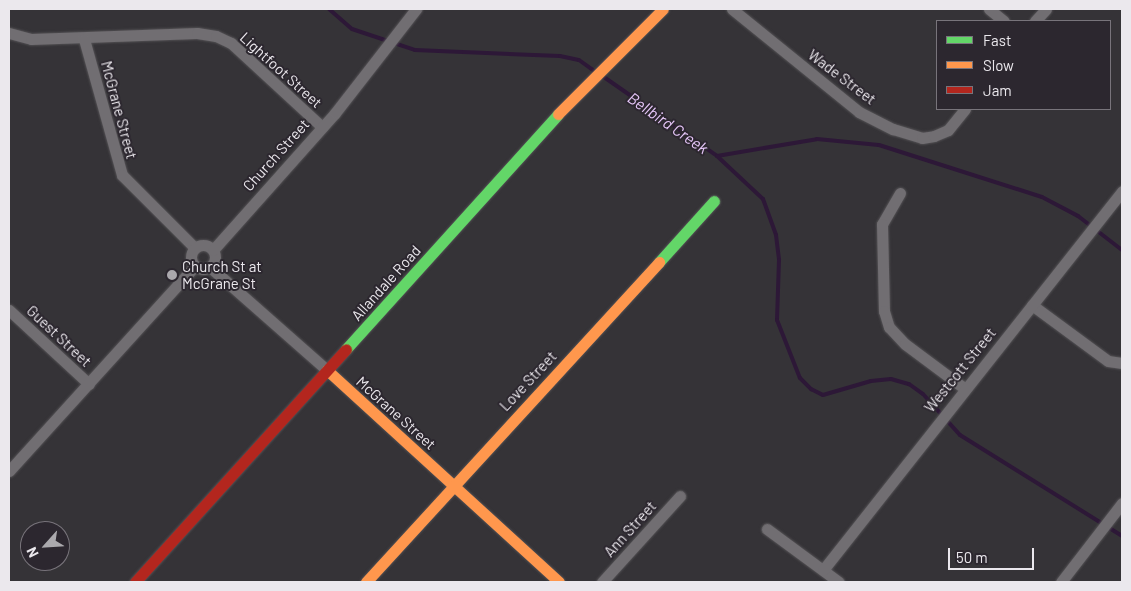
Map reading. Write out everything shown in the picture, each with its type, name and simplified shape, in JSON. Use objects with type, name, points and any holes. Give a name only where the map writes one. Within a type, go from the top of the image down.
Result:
[{"type":"street","name":"Church Street","points":[[213,250],[322,127],[395,31],[416,9]]},
{"type":"street","name":"Allandale Road","points":[[135,582],[586,84],[663,9]]},
{"type":"street","name":"Wade Street","points":[[732,9],[859,112],[915,136],[934,136],[948,130],[964,110]]},
{"type":"street","points":[[988,9],[1003,20]]},
{"type":"street","points":[[1036,20],[1046,9]]},
{"type":"street","name":"Lightfoot Street","points":[[9,33],[32,39],[84,39],[197,33],[216,36],[231,43],[322,127]]},
{"type":"street","name":"McGrane Street","points":[[84,39],[122,175],[196,248]]},
{"type":"street","name":"Westcott Street","points":[[824,570],[964,388],[1122,191]]},
{"type":"street","points":[[900,193],[882,224],[884,311],[889,327],[905,344],[964,388]]},
{"type":"street","name":"Love Street","points":[[366,582],[452,485],[714,201]]},
{"type":"street","points":[[203,245],[213,250],[215,259],[210,267],[203,269],[196,266],[191,257],[196,248],[203,245]]},
{"type":"street","points":[[9,471],[196,266]]},
{"type":"street","name":"McGrane Street","points":[[210,267],[327,370],[559,582]]},
{"type":"street","points":[[1032,305],[1108,360],[1122,363]]},
{"type":"street","name":"Guest Street","points":[[9,310],[89,384]]},
{"type":"street","name":"Ann Street","points":[[602,582],[680,496]]},
{"type":"street","points":[[1061,582],[1122,503]]},
{"type":"street","points":[[767,530],[839,582]]},
{"type":"waterway","name":"Bellbird Creek","points":[[329,9],[352,29],[415,50],[560,56],[579,60],[593,70]]},
{"type":"waterway","name":"Bellbird Creek","points":[[601,75],[717,156],[817,139],[879,145],[1042,197],[1078,216],[1122,250]]},
{"type":"waterway","points":[[717,156],[763,199],[776,235],[779,260],[777,320],[800,378],[811,389],[823,395],[871,381],[891,379],[909,384],[923,394],[960,435],[1122,536]]},
{"type":"traffic: fast","points":[[346,349],[558,114]]},
{"type":"traffic: fast","points":[[659,262],[714,201]]},
{"type":"traffic: slow","points":[[558,114],[663,9]]},
{"type":"traffic: slow","points":[[366,582],[659,262]]},
{"type":"traffic: slow","points":[[327,370],[559,582]]},
{"type":"traffic: jam","points":[[135,582],[346,349]]},
{"type":"place","name":"Church St at McGrane St","points":[[172,275]]}]
